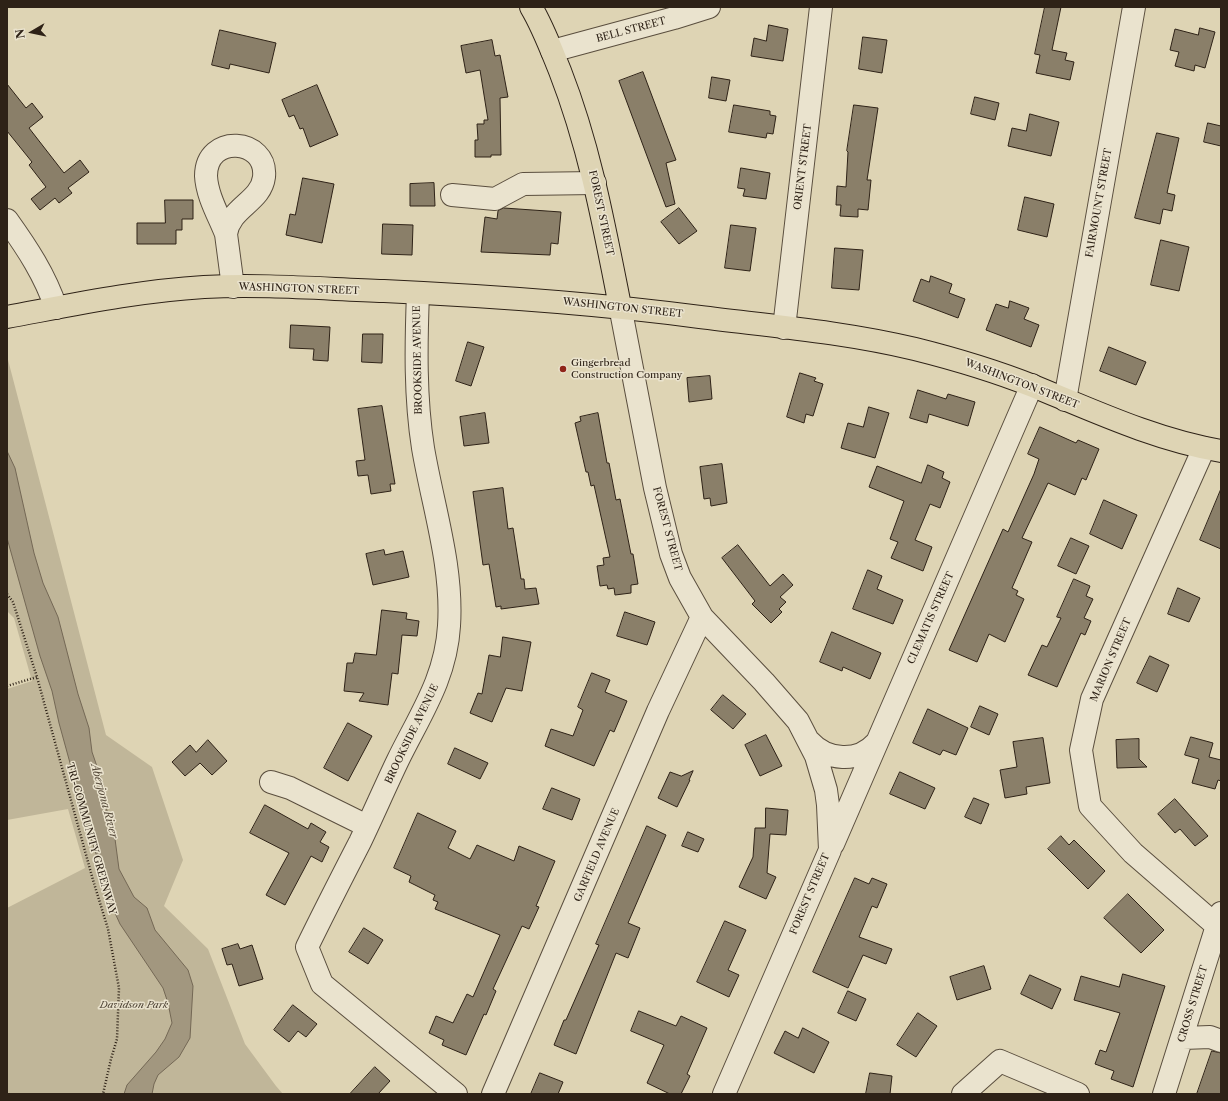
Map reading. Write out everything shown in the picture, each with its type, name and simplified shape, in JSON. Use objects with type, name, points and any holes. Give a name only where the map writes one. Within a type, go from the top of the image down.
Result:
[{"type":"main road","name":"FOREST STREET","points":[[531,7],[543,27],[571,99],[595,183],[620,306]]},
{"type":"main road","name":"WASHINGTON STREET","points":[[7,317],[146,293],[234,287],[283,287],[418,293],[620,306],[890,343],[959,360],[1032,386],[1126,424],[1213,450]]},
{"type":"street","name":"BELL STREET","points":[[552,51],[709,7]]},
{"type":"street","name":"ORIENT STREET","points":[[784,328],[821,7]]},
{"type":"street","name":"FAIRMOUNT STREET","points":[[1065,400],[1134,7]]},
{"type":"street","points":[[452,195],[494,199],[523,184],[595,183]]},
{"type":"street","points":[[7,220],[30,252],[42,274],[56,308]]},
{"type":"street","points":[[226,234],[234,287]]},
{"type":"street","name":"BROOKSIDE AVENUE","points":[[418,293],[417,378],[420,423],[449,581],[449,628],[442,666],[432,696],[399,759],[307,947],[322,984],[456,1094]]},
{"type":"street","name":"FOREST STREET","points":[[620,306],[655,488],[668,540],[680,578],[702,617],[784,704],[798,721],[816,756],[826,790],[830,820],[830,850],[724,1094]]},
{"type":"street","name":"CLEMATIS STREET","points":[[830,850],[1032,386]]},
{"type":"street","name":"MARION STREET","points":[[1213,450],[1092,699],[1080,750],[1090,806],[1133,853],[1219,920]]},
{"type":"street","name":"GARFIELD AVENUE","points":[[493,1094],[658,711],[702,617]]},
{"type":"street","points":[[809,741],[823,752],[844,757],[866,752],[876,743]]},
{"type":"street","points":[[271,782],[290,788],[367,826]]},
{"type":"street","name":"CROSS STREET","points":[[1164,1094],[1183,1038],[1219,920]]},
{"type":"street","points":[[1183,1038],[1210,1037],[1221,1041]]},
{"type":"street","points":[[963,1094],[1000,1061],[1078,1094]]},
{"type":"path","name":"TRI-COMMUNITY GREENWAY","points":[[7,594],[13,602],[37,677],[108,929],[119,988],[117,1039],[103,1094]]},
{"type":"path","points":[[7,686],[37,677]]},
{"type":"green space","name":"Davidson Park","points":[[7,356],[106,735],[152,767],[183,860],[164,906],[208,949],[245,1044],[283,1094],[7,1094],[7,908],[85,868],[68,809],[7,820],[7,689],[32,681],[14,618],[7,611]]},
{"type":"water","name":"Aberjona River","points":[[7,451],[15,468],[34,553],[43,583],[58,617],[78,694],[89,728],[92,752],[103,784],[106,807],[115,839],[119,869],[134,897],[147,908],[155,930],[188,970],[193,986],[190,1038],[179,1057],[158,1075],[152,1094],[124,1094],[127,1085],[156,1052],[165,1039],[172,1023],[168,1003],[163,988],[120,924],[115,913],[89,832],[59,723],[52,691],[40,656],[7,538]]},
{"type":"building","points":[[1045,7],[1061,7],[1052,50],[1067,53],[1065,60],[1074,62],[1070,80],[1036,73],[1040,55],[1035,54]]},
{"type":"building","points":[[769,25],[788,29],[783,61],[751,56],[754,38],[766,41]]},
{"type":"building","points":[[1200,28],[1215,32],[1205,68],[1195,65],[1194,71],[1175,66],[1179,52],[1170,50],[1175,29],[1198,35]]},
{"type":"building","points":[[220,30],[276,43],[269,73],[230,64],[229,69],[212,65]]},
{"type":"building","points":[[863,37],[887,40],[882,73],[859,69]]},
{"type":"building","points":[[492,40],[495,56],[500,55],[508,97],[500,98],[501,155],[491,155],[491,157],[475,157],[475,140],[478,140],[477,124],[484,124],[484,120],[488,120],[480,70],[466,73],[461,46]]},
{"type":"building","points":[[643,72],[676,160],[666,163],[675,204],[666,207],[619,81]]},
{"type":"building","points":[[712,77],[730,80],[726,101],[709,98]]},
{"type":"building","points":[[7,84],[26,108],[32,103],[43,117],[29,128],[64,173],[80,160],[89,172],[68,188],[72,193],[59,203],[55,198],[40,210],[31,199],[46,187],[29,165],[32,162],[7,131]]},
{"type":"building","points":[[317,85],[338,135],[310,147],[303,128],[300,129],[294,115],[289,117],[282,100]]},
{"type":"building","points":[[975,97],[999,103],[995,120],[971,114]]},
{"type":"building","points":[[734,105],[770,111],[770,115],[776,116],[773,134],[767,133],[766,138],[729,132]]},
{"type":"building","points":[[854,105],[878,108],[867,180],[871,180],[868,210],[858,209],[858,217],[840,216],[841,205],[836,205],[837,186],[846,187],[847,151]]},
{"type":"building","points":[[1030,114],[1059,122],[1051,156],[1008,146],[1012,128],[1026,131]]},
{"type":"building","points":[[1208,123],[1221,126],[1221,146],[1204,142]]},
{"type":"building","points":[[1157,133],[1179,138],[1167,193],[1175,195],[1172,211],[1163,209],[1160,224],[1135,218]]},
{"type":"building","points":[[741,168],[770,173],[766,199],[743,196],[745,189],[738,188]]},
{"type":"building","points":[[303,178],[334,184],[322,243],[286,235],[290,214],[295,215]]},
{"type":"building","points":[[434,183],[435,206],[410,206],[410,184]]},
{"type":"building","points":[[1025,197],[1054,204],[1047,237],[1018,230]]},
{"type":"building","points":[[165,200],[193,200],[193,219],[182,219],[182,230],[176,230],[176,244],[137,244],[137,223],[165,223]]},
{"type":"building","points":[[504,208],[561,212],[558,244],[551,243],[550,255],[481,252],[485,217],[497,219],[498,211]]},
{"type":"building","points":[[679,208],[697,231],[679,244],[661,222]]},
{"type":"building","points":[[383,224],[413,225],[412,255],[382,254]]},
{"type":"building","points":[[731,225],[756,228],[750,271],[725,268]]},
{"type":"building","points":[[1161,240],[1189,247],[1179,291],[1151,285]]},
{"type":"building","points":[[835,248],[863,250],[859,290],[832,288]]},
{"type":"building","points":[[931,276],[952,284],[949,293],[965,299],[958,318],[913,301],[921,279],[929,282]]},
{"type":"building","points":[[1010,301],[1029,308],[1024,319],[1039,325],[1031,347],[986,330],[996,304],[1008,308]]},
{"type":"building","points":[[291,325],[330,327],[328,361],[313,360],[314,349],[290,348]]},
{"type":"building","points":[[363,334],[383,334],[382,363],[362,362]]},
{"type":"building","points":[[468,342],[484,347],[471,386],[456,381]]},
{"type":"building","points":[[1109,347],[1146,362],[1136,385],[1100,371]]},
{"type":"building","points":[[800,373],[816,378],[814,381],[823,384],[813,416],[806,414],[804,423],[787,417]]},
{"type":"building","points":[[710,376],[712,399],[689,402],[687,378]]},
{"type":"building","points":[[918,390],[946,399],[948,394],[975,402],[968,426],[929,414],[927,423],[910,418]]},
{"type":"building","points":[[382,406],[395,484],[390,484],[391,491],[371,494],[368,475],[358,476],[356,461],[365,460],[358,409]]},
{"type":"building","points":[[869,407],[889,413],[875,458],[841,448],[848,423],[863,427]]},
{"type":"building","points":[[485,413],[489,443],[464,446],[460,417]]},
{"type":"building","points":[[598,413],[607,463],[609,463],[616,500],[620,499],[631,554],[633,554],[638,584],[631,585],[631,593],[615,595],[614,588],[608,589],[607,585],[600,586],[597,566],[604,565],[603,558],[610,557],[594,485],[591,486],[588,472],[586,472],[575,423],[581,421],[580,417]]},
{"type":"building","points":[[1040,427],[1076,443],[1078,440],[1099,449],[1086,480],[1082,478],[1075,495],[1048,483],[1022,538],[1032,542],[1012,588],[1018,591],[1016,595],[1024,599],[1005,642],[989,634],[977,662],[949,650],[1003,529],[1008,532],[1034,474],[1039,459],[1028,454]]},
{"type":"building","points":[[722,464],[727,503],[711,506],[710,498],[704,499],[700,467]]},
{"type":"building","points":[[928,465],[944,472],[942,478],[950,482],[940,508],[930,504],[915,540],[932,547],[923,571],[891,558],[898,542],[890,539],[904,501],[869,487],[877,466],[921,483]]},
{"type":"building","points":[[503,488],[508,529],[513,528],[521,579],[524,579],[525,589],[536,588],[539,604],[501,609],[501,606],[496,607],[489,564],[483,565],[473,492]]},
{"type":"building","points":[[1221,489],[1221,549],[1200,540]]},
{"type":"building","points":[[1104,500],[1137,515],[1122,549],[1090,534]]},
{"type":"building","points":[[1071,538],[1089,546],[1076,574],[1058,566]]},
{"type":"building","points":[[738,545],[770,586],[783,574],[793,585],[780,597],[786,602],[779,609],[782,612],[771,623],[752,604],[755,601],[722,558]]},
{"type":"building","points":[[384,550],[385,555],[403,551],[409,577],[373,585],[366,554]]},
{"type":"building","points":[[868,570],[882,576],[877,589],[903,600],[893,624],[853,609]]},
{"type":"building","points":[[1074,579],[1090,586],[1086,596],[1093,599],[1084,618],[1091,621],[1085,635],[1081,633],[1057,687],[1028,675],[1042,645],[1047,647],[1061,618],[1057,617]]},
{"type":"building","points":[[1178,588],[1200,598],[1189,622],[1168,614]]},
{"type":"building","points":[[382,610],[407,613],[406,619],[419,621],[417,636],[402,635],[398,674],[392,673],[388,705],[359,701],[364,693],[344,691],[347,663],[353,663],[355,653],[376,655]]},
{"type":"building","points":[[625,612],[655,622],[647,645],[617,636]]},
{"type":"building","points":[[832,632],[881,653],[870,679],[843,667],[842,671],[820,662]]},
{"type":"building","points":[[503,637],[531,642],[522,691],[506,688],[492,722],[470,713],[478,693],[482,694],[489,655],[500,657]]},
{"type":"building","points":[[1150,656],[1169,665],[1157,692],[1137,683]]},
{"type":"building","points":[[592,673],[610,680],[605,692],[627,701],[614,732],[610,730],[594,766],[545,746],[551,729],[573,736],[583,710],[578,707]]},
{"type":"building","points":[[723,695],[746,714],[733,729],[711,710]]},
{"type":"building","points":[[980,706],[998,714],[989,735],[971,727]]},
{"type":"building","points":[[928,709],[968,728],[956,755],[943,750],[940,755],[913,743]]},
{"type":"building","points":[[348,723],[372,736],[348,781],[324,768]]},
{"type":"building","points":[[766,735],[782,766],[760,776],[745,745]]},
{"type":"building","points":[[1191,737],[1213,743],[1209,757],[1221,760],[1221,781],[1218,780],[1215,789],[1192,783],[1199,759],[1185,755]]},
{"type":"building","points":[[1043,738],[1050,783],[1026,787],[1027,794],[1005,798],[1000,770],[1017,767],[1013,742]]},
{"type":"building","points":[[1139,739],[1139,759],[1147,767],[1117,768],[1116,740]]},
{"type":"building","points":[[208,740],[227,761],[212,775],[200,763],[185,776],[172,762],[190,745],[196,752]]},
{"type":"building","points":[[455,748],[488,763],[480,779],[448,764]]},
{"type":"building","points":[[693,771],[677,807],[658,798],[670,772],[681,776]]},
{"type":"building","points":[[900,772],[935,788],[925,809],[890,794]]},
{"type":"building","points":[[552,788],[580,799],[572,820],[543,809]]},
{"type":"building","points":[[974,798],[989,804],[981,824],[965,817]]},
{"type":"building","points":[[1175,799],[1208,836],[1195,846],[1180,829],[1175,833],[1158,814]]},
{"type":"building","points":[[265,805],[308,829],[311,823],[326,832],[320,842],[329,847],[322,862],[311,856],[285,905],[266,895],[289,853],[250,833]]},
{"type":"building","points":[[766,808],[788,810],[786,835],[770,834],[767,873],[776,877],[766,899],[739,887],[753,857],[755,828],[765,828]]},
{"type":"building","points":[[418,813],[456,831],[448,848],[470,859],[477,845],[514,861],[519,846],[555,861],[536,906],[539,907],[529,929],[522,926],[493,989],[496,991],[486,1015],[484,1014],[466,1055],[442,1045],[444,1040],[429,1033],[436,1016],[453,1023],[467,994],[473,997],[500,935],[435,909],[438,902],[433,900],[435,895],[409,882],[411,876],[394,868]]},
{"type":"building","points":[[647,826],[666,835],[628,923],[640,928],[628,958],[616,953],[576,1054],[554,1045],[599,945],[596,944]]},
{"type":"building","points":[[688,832],[704,839],[698,852],[682,846]]},
{"type":"building","points":[[1061,836],[1069,845],[1074,840],[1105,871],[1088,889],[1048,849]]},
{"type":"building","points":[[855,878],[869,884],[872,878],[887,884],[877,908],[872,906],[859,937],[892,949],[886,964],[863,955],[848,988],[813,972]]},
{"type":"building","points":[[1128,894],[1164,930],[1141,953],[1104,918]]},
{"type":"building","points":[[725,921],[746,930],[728,970],[739,975],[729,997],[697,982]]},
{"type":"building","points":[[364,928],[383,940],[368,964],[349,952]]},
{"type":"building","points":[[238,944],[240,949],[252,945],[263,979],[239,986],[232,964],[227,965],[222,949]]},
{"type":"building","points":[[984,966],[991,989],[957,1000],[950,977]]},
{"type":"building","points":[[1123,974],[1165,986],[1133,1087],[1111,1079],[1114,1071],[1095,1064],[1100,1050],[1106,1052],[1120,1013],[1074,1000],[1081,976],[1119,987]]},
{"type":"building","points":[[1030,975],[1061,989],[1052,1009],[1021,994]]},
{"type":"building","points":[[848,991],[866,999],[856,1021],[838,1013]]},
{"type":"building","points":[[293,1005],[317,1024],[306,1037],[298,1031],[289,1042],[274,1030]]},
{"type":"building","points":[[639,1011],[676,1026],[681,1016],[707,1028],[687,1074],[690,1076],[681,1094],[670,1094],[647,1083],[664,1045],[631,1031]]},
{"type":"building","points":[[918,1013],[937,1026],[916,1057],[897,1045]]},
{"type":"building","points":[[803,1028],[829,1042],[814,1073],[774,1053],[785,1031],[798,1038]]},
{"type":"building","points":[[1212,1051],[1221,1053],[1221,1094],[1197,1094]]},
{"type":"building","points":[[375,1067],[390,1081],[378,1094],[350,1094]]},
{"type":"building","points":[[540,1073],[563,1082],[558,1094],[531,1094]]},
{"type":"building","points":[[870,1073],[892,1076],[890,1094],[866,1094]]},
{"type":"place","name":"Gingerbread Construction Company","points":[[563,369]]}]
